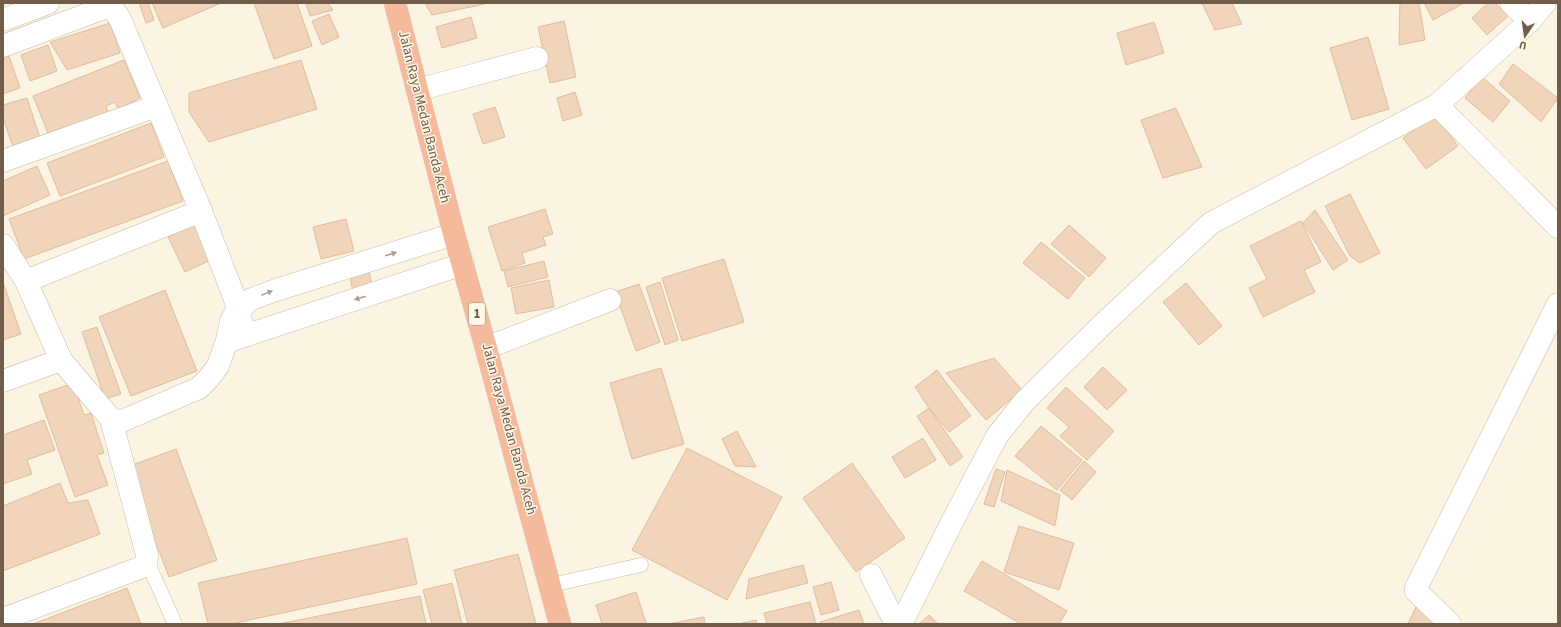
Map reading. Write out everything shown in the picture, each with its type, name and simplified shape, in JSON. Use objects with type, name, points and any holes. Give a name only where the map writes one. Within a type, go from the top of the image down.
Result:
[{"type":"highway","name":"Jalan Raya Medan Banda Aceh","points":[[395,3],[454,234],[551,585],[560,624]]},
{"type":"street","points":[[3,20],[48,3]]},
{"type":"street","points":[[1511,3],[1530,21]]},
{"type":"street","points":[[901,624],[955,515],[997,436],[1024,402],[1081,346],[1210,223],[1437,105],[1530,21],[1545,3]]},
{"type":"street","points":[[3,46],[104,8],[114,10],[120,19],[201,211],[238,308],[236,338],[210,378],[199,388],[122,421],[111,419]]},
{"type":"street","points":[[417,90],[537,58]]},
{"type":"street","points":[[1437,105],[1558,227]]},
{"type":"street","points":[[3,161],[157,106]]},
{"type":"street","points":[[26,281],[201,211]]},
{"type":"street","points":[[238,308],[252,299],[276,290],[454,234]]},
{"type":"street","points":[[3,245],[26,281],[61,360],[111,419],[147,556],[147,561],[144,566],[3,619]]},
{"type":"street","points":[[236,338],[463,264]]},
{"type":"street","points":[[486,348],[610,300]]},
{"type":"street","points":[[1450,624],[1416,591],[1416,588],[1558,304]]},
{"type":"street","points":[[3,381],[61,360]]},
{"type":"street","points":[[871,575],[896,624]]},
{"type":"lane","points":[[147,561],[175,624]]},
{"type":"lane","points":[[551,585],[641,565]]},
{"type":"building","points":[[139,3],[148,3],[154,20],[146,23]]},
{"type":"building","points":[[152,3],[221,3],[163,28]]},
{"type":"building","points":[[254,3],[297,3],[312,46],[274,59]]},
{"type":"building","points":[[328,3],[333,10],[310,16],[306,4]]},
{"type":"building","points":[[425,3],[485,3],[485,4],[432,15]]},
{"type":"building","points":[[1202,3],[1232,3],[1242,24],[1215,30]]},
{"type":"building","points":[[1400,3],[1419,3],[1425,40],[1399,45]]},
{"type":"building","points":[[1424,3],[1464,3],[1433,20]]},
{"type":"building","points":[[1488,3],[1495,3],[1508,16],[1487,35],[1472,18]]},
{"type":"building","points":[[329,14],[339,37],[322,45],[312,21]]},
{"type":"building","points":[[471,17],[477,38],[442,48],[436,27]]},
{"type":"building","points":[[564,21],[576,77],[550,83],[538,27]]},
{"type":"building","points":[[1154,22],[1164,53],[1126,65],[1117,33]]},
{"type":"building","points":[[110,23],[120,53],[67,70],[50,42]]},
{"type":"building","points":[[1368,37],[1389,109],[1352,120],[1330,48]]},
{"type":"building","points":[[48,45],[57,71],[30,81],[21,55]]},
{"type":"building","points":[[9,56],[20,88],[3,94],[3,58]]},
{"type":"building","points":[[124,60],[140,98],[118,109],[115,102],[106,106],[108,113],[48,133],[33,96]]},
{"type":"building","points":[[301,60],[317,109],[209,142],[189,112],[189,93]]},
{"type":"building","points":[[1513,64],[1558,98],[1541,122],[1499,84]]},
{"type":"building","points":[[1482,77],[1510,101],[1493,122],[1465,98]]},
{"type":"building","points":[[575,92],[582,115],[563,121],[557,98]]},
{"type":"building","points":[[27,98],[40,138],[13,147],[3,118],[3,105]]},
{"type":"building","points":[[495,107],[505,137],[483,144],[473,114]]},
{"type":"building","points":[[1176,108],[1202,167],[1163,178],[1141,120]]},
{"type":"building","points":[[1435,115],[1458,146],[1426,169],[1403,138]]},
{"type":"building","points":[[151,123],[164,157],[60,196],[47,163]]},
{"type":"building","points":[[168,161],[183,201],[24,259],[9,219]]},
{"type":"building","points":[[37,166],[50,195],[3,216],[3,181]]},
{"type":"building","points":[[1350,194],[1380,253],[1360,263],[1350,256],[1325,206]]},
{"type":"building","points":[[545,209],[553,234],[543,237],[546,245],[522,253],[525,263],[502,271],[488,227]]},
{"type":"building","points":[[1315,210],[1348,260],[1333,270],[1303,223]]},
{"type":"building","points":[[346,219],[354,251],[321,259],[313,227]]},
{"type":"building","points":[[1301,221],[1321,262],[1304,270],[1315,292],[1263,317],[1249,288],[1267,279],[1250,246]]},
{"type":"building","points":[[196,223],[213,259],[185,272],[168,237]]},
{"type":"building","points":[[1069,225],[1106,258],[1089,277],[1051,244]]},
{"type":"building","points":[[1041,242],[1085,278],[1068,299],[1023,263]]},
{"type":"building","points":[[724,259],[744,322],[682,341],[662,278]]},
{"type":"building","points":[[544,261],[548,277],[508,287],[504,271]]},
{"type":"building","points":[[368,269],[373,288],[353,292],[349,273]]},
{"type":"building","points":[[549,280],[554,307],[516,314],[511,288]]},
{"type":"building","points":[[3,282],[21,334],[3,340]]},
{"type":"building","points":[[660,282],[678,340],[665,345],[646,287]]},
{"type":"building","points":[[1186,283],[1222,326],[1199,345],[1163,302]]},
{"type":"building","points":[[639,284],[660,342],[636,351],[615,292]]},
{"type":"building","points":[[165,290],[197,371],[131,396],[99,317]]},
{"type":"building","points":[[97,327],[121,394],[105,399],[82,332]]},
{"type":"building","points":[[994,358],[1022,390],[986,420],[946,373]]},
{"type":"building","points":[[1103,367],[1127,390],[1107,410],[1084,387]]},
{"type":"building","points":[[661,368],[684,444],[632,459],[610,383]]},
{"type":"building","points":[[937,370],[971,416],[949,432],[929,408],[915,387]]},
{"type":"building","points":[[73,383],[84,415],[91,413],[104,453],[97,455],[108,485],[75,497],[39,395]]},
{"type":"building","points":[[1066,387],[1114,431],[1087,460],[1060,436],[1069,427],[1047,408]]},
{"type":"building","points":[[929,408],[963,457],[950,466],[917,416]]},
{"type":"building","points":[[44,420],[55,450],[27,460],[32,474],[3,484],[3,435]]},
{"type":"building","points":[[1041,426],[1082,460],[1057,490],[1015,456]]},
{"type":"building","points":[[737,431],[756,467],[735,466],[722,439]]},
{"type":"building","points":[[923,438],[936,460],[905,478],[892,457]]},
{"type":"building","points":[[687,448],[782,497],[727,600],[632,550]]},
{"type":"building","points":[[176,449],[217,560],[169,577],[127,467]]},
{"type":"building","points":[[1084,461],[1096,472],[1072,500],[1060,490]]},
{"type":"building","points":[[852,463],[905,538],[856,572],[803,498]]},
{"type":"building","points":[[996,469],[1005,472],[994,507],[984,504]]},
{"type":"building","points":[[1007,470],[1060,495],[1055,526],[1001,501]]},
{"type":"building","points":[[60,483],[68,503],[88,500],[100,534],[3,571],[3,506]]},
{"type":"building","points":[[1019,526],[1074,543],[1059,590],[1004,572]]},
{"type":"building","points":[[407,538],[417,584],[231,624],[208,624],[198,583]]},
{"type":"building","points":[[518,554],[536,624],[468,624],[454,570]]},
{"type":"building","points":[[982,561],[1067,611],[1059,624],[1021,624],[964,591]]},
{"type":"building","points":[[803,565],[808,583],[746,599],[749,579]]},
{"type":"building","points":[[831,582],[839,610],[821,615],[813,587]]},
{"type":"building","points":[[452,583],[462,624],[432,624],[423,590]]},
{"type":"building","points":[[127,588],[141,624],[33,624]]},
{"type":"building","points":[[636,592],[646,623],[602,624],[596,605]]},
{"type":"building","points":[[420,596],[426,624],[278,624]]},
{"type":"building","points":[[810,602],[816,624],[767,624],[764,613]]},
{"type":"building","points":[[1416,607],[1443,620],[1441,624],[1408,624]]},
{"type":"building","points":[[859,610],[864,624],[821,624],[820,622]]},
{"type":"building","points":[[929,615],[938,624],[919,624]]},
{"type":"building","points":[[704,617],[705,624],[668,624]]},
{"type":"building","points":[[756,620],[757,624],[738,624]]}]
